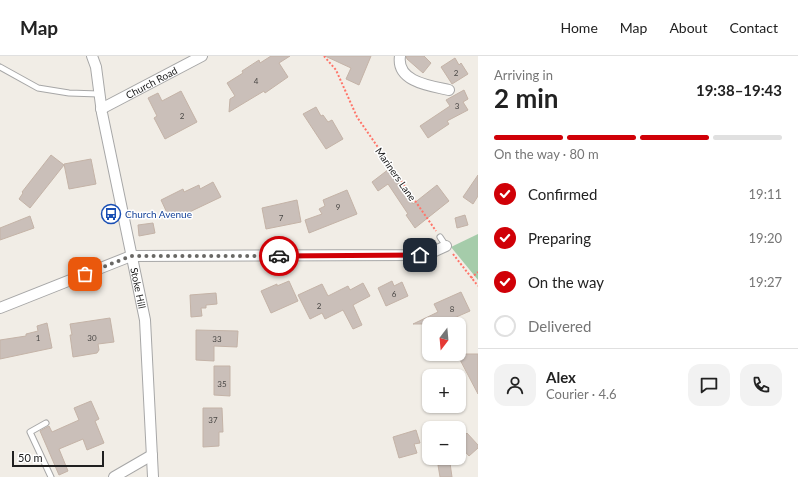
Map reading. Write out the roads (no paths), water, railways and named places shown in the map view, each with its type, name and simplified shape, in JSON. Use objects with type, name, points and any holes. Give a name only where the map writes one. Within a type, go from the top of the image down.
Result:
[{"type":"street","name":"Stoke Hill","points":[[92,56],[96,67],[101,109],[145,320],[153,477]]},
{"type":"street","name":"Church Road","points":[[101,109],[202,56]]},
{"type":"street","points":[[400,56],[400,66],[405,74],[419,83],[449,90]]},
{"type":"street","points":[[0,308],[131,256],[420,255],[435,252],[446,246]]},
{"type":"street","points":[[114,477],[152,455]]},
{"type":"lane","points":[[0,67],[38,88],[69,93],[100,94]]},
{"type":"lane","points":[[440,237],[446,246]]},
{"type":"lane","points":[[46,422],[30,432],[51,477]]},
{"type":"place","name":"Church Avenue","points":[[111,214]]}]
